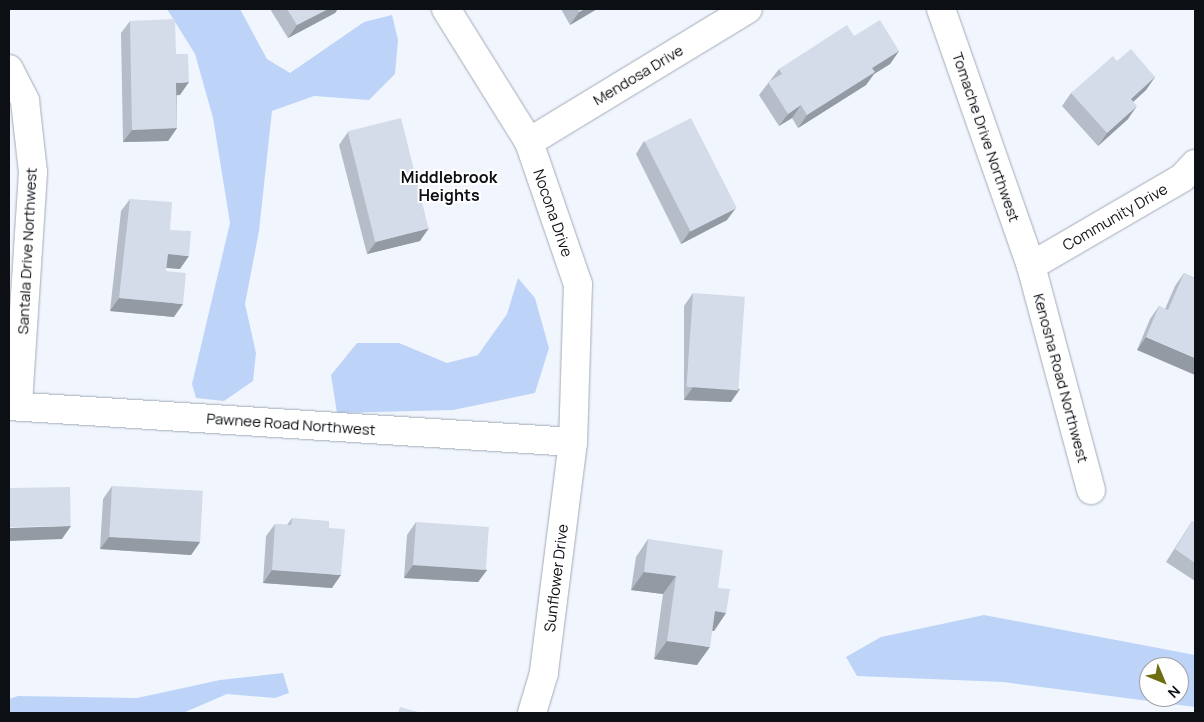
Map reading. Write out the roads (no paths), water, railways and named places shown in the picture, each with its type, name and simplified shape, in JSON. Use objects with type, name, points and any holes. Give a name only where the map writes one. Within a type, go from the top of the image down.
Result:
[{"type":"street","name":"Nocona Drive","points":[[446,9],[529,142],[578,284],[573,442]]},
{"type":"street","name":"Mendosa Drive","points":[[529,142],[748,9]]},
{"type":"street","name":"Tomache Drive Northwest","points":[[941,9],[1031,266]]},
{"type":"street","name":"Santala Drive Northwest","points":[[9,69],[25,102],[33,172],[13,406]]},
{"type":"street","name":"Community Drive","points":[[1031,266],[1182,178],[1195,164]]},
{"type":"street","name":"Kenosha Road Northwest","points":[[1031,266],[1091,490]]},
{"type":"street","name":"Pawnee Road Northwest","points":[[13,406],[573,442]]},
{"type":"street","name":"Sunflower Drive","points":[[532,713],[544,673],[573,442]]},
{"type":"district","name":"Middlebrook Heights","points":[[449,186]]}]
